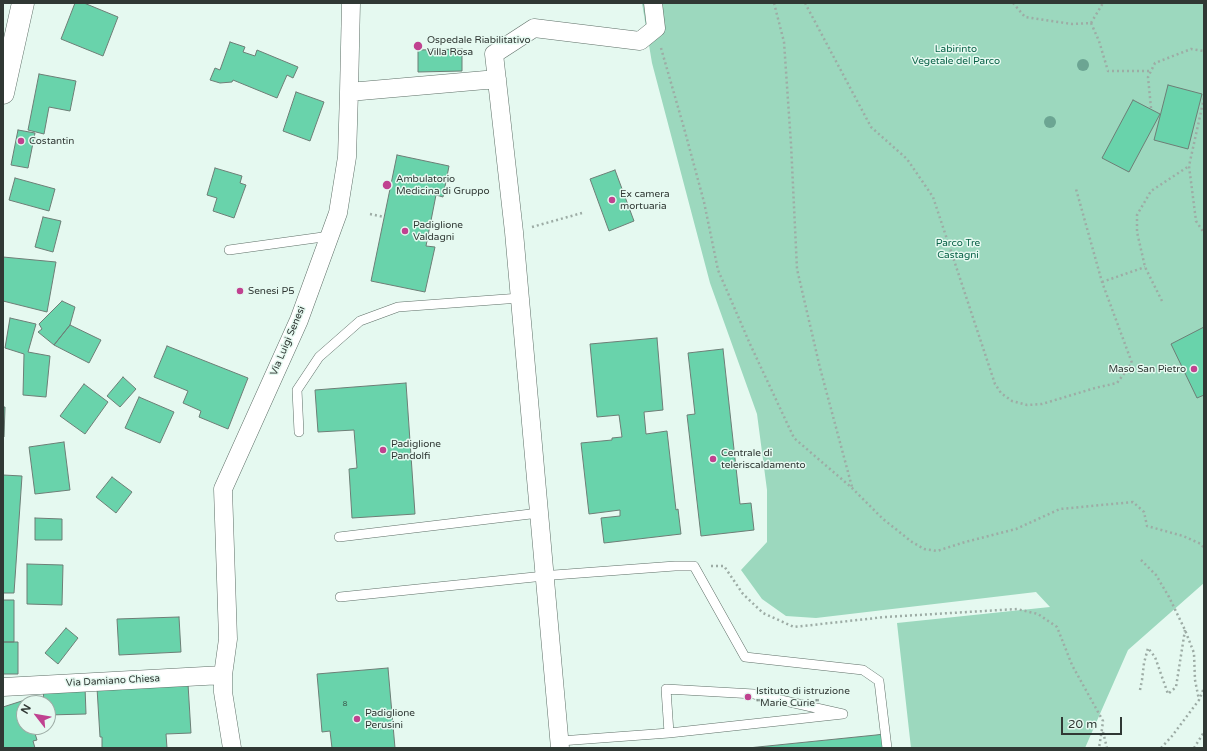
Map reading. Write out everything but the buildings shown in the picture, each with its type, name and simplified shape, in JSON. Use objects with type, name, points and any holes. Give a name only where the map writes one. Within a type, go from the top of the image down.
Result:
[{"type":"main road","points":[[3,93],[23,3]]},
{"type":"street","name":"Via Luigi Senesi","points":[[232,748],[223,692],[223,676],[228,639],[223,489],[298,320],[338,213],[347,157],[351,3]]},
{"type":"street","points":[[560,745],[514,232],[494,54],[534,28],[640,42],[656,28],[652,3]]},
{"type":"street","points":[[349,92],[497,79]]},
{"type":"street","name":"Via Damiano Chiesa","points":[[3,687],[223,676]]},
{"type":"lane","points":[[229,250],[330,236]]},
{"type":"lane","points":[[299,432],[297,390],[319,357],[360,321],[398,307],[520,298]]},
{"type":"lane","points":[[338,537],[539,514]]},
{"type":"lane","points":[[340,597],[545,576],[675,566],[694,566],[745,657],[863,670],[879,681],[888,748]]},
{"type":"lane","points":[[560,745],[843,714],[754,694],[666,689],[669,733]]},
{"type":"path","points":[[774,3],[784,42],[797,269],[820,368],[852,488]]},
{"type":"path","points":[[805,3],[871,127],[907,159],[933,197],[995,384],[1001,393],[1012,401],[1027,405],[1042,404],[1117,383],[1132,363],[1102,282],[1076,189]]},
{"type":"path","points":[[1013,3],[1025,17],[1072,24],[1091,23]]},
{"type":"path","points":[[1091,23],[1103,3]]},
{"type":"path","points":[[1091,23],[1108,71],[1151,71]]},
{"type":"path","points":[[656,28],[698,180],[718,270],[750,344],[794,438],[852,488],[883,519],[912,542],[924,549],[937,552],[964,542],[1016,530],[1060,509],[1133,502],[1144,512],[1147,526],[1183,536],[1201,544],[1204,548]]},
{"type":"path","points":[[1151,108],[1148,77],[1155,63],[1191,49],[1204,50]]},
{"type":"path","points":[[1204,98],[1189,166],[1196,221],[1204,233]]},
{"type":"path","points":[[1162,301],[1145,267],[1137,232],[1137,216],[1151,191],[1189,166]]},
{"type":"path","points":[[514,232],[582,213]]},
{"type":"path","points":[[370,214],[384,217]]},
{"type":"path","points":[[1102,282],[1145,267]]},
{"type":"path","points":[[1142,560],[1159,581],[1169,597],[1185,630],[1194,653],[1195,680],[1199,700]]},
{"type":"path","points":[[694,566],[724,566],[743,594],[763,613],[794,627],[893,617],[1017,609],[1038,614],[1057,627],[1072,665],[1102,721],[1102,730],[1098,748]]},
{"type":"path","points":[[1140,690],[1148,648],[1155,657],[1168,694],[1176,687],[1185,630]]},
{"type":"path","points":[[1162,748],[1199,700],[1204,688]]},
{"type":"path","points":[[1102,730],[1107,748]]},
{"type":"path","points":[[1194,748],[1204,732]]},
{"type":"green space","name":"Parco Tre Castagni","points":[[642,3],[1204,3],[1204,583],[1128,650],[1085,748],[911,748],[897,623],[1050,607],[1036,592],[816,618],[786,616],[762,599],[741,570],[767,542],[767,490],[757,414],[710,283],[652,63]]},
{"type":"place","name":"Ospedale Riabilitativo Villa Rosa","points":[[418,46]]},
{"type":"place","name":"Costantin","points":[[21,141]]},
{"type":"place","name":"Ambulatorio Medicina di Gruppo","points":[[387,185]]},
{"type":"place","name":"Ex camera mortuaria","points":[[612,200]]},
{"type":"place","name":"Padiglione Valdagni","points":[[405,231]]},
{"type":"place","name":"Senesi P5","points":[[240,291]]},
{"type":"place","name":"Maso San Pietro","points":[[1194,369]]},
{"type":"place","name":"Padiglione Pandolfi","points":[[383,450]]},
{"type":"place","name":"Centrale di teleriscaldamento","points":[[713,459]]},
{"type":"place","name":"Istituto di istruzione \"Marie Curie\"","points":[[748,697]]},
{"type":"place","name":"Padiglione Perusini","points":[[357,719]]},
{"type":"park label","name":"Labirinto Vegetale del Parco","points":[[956,54]]}]
